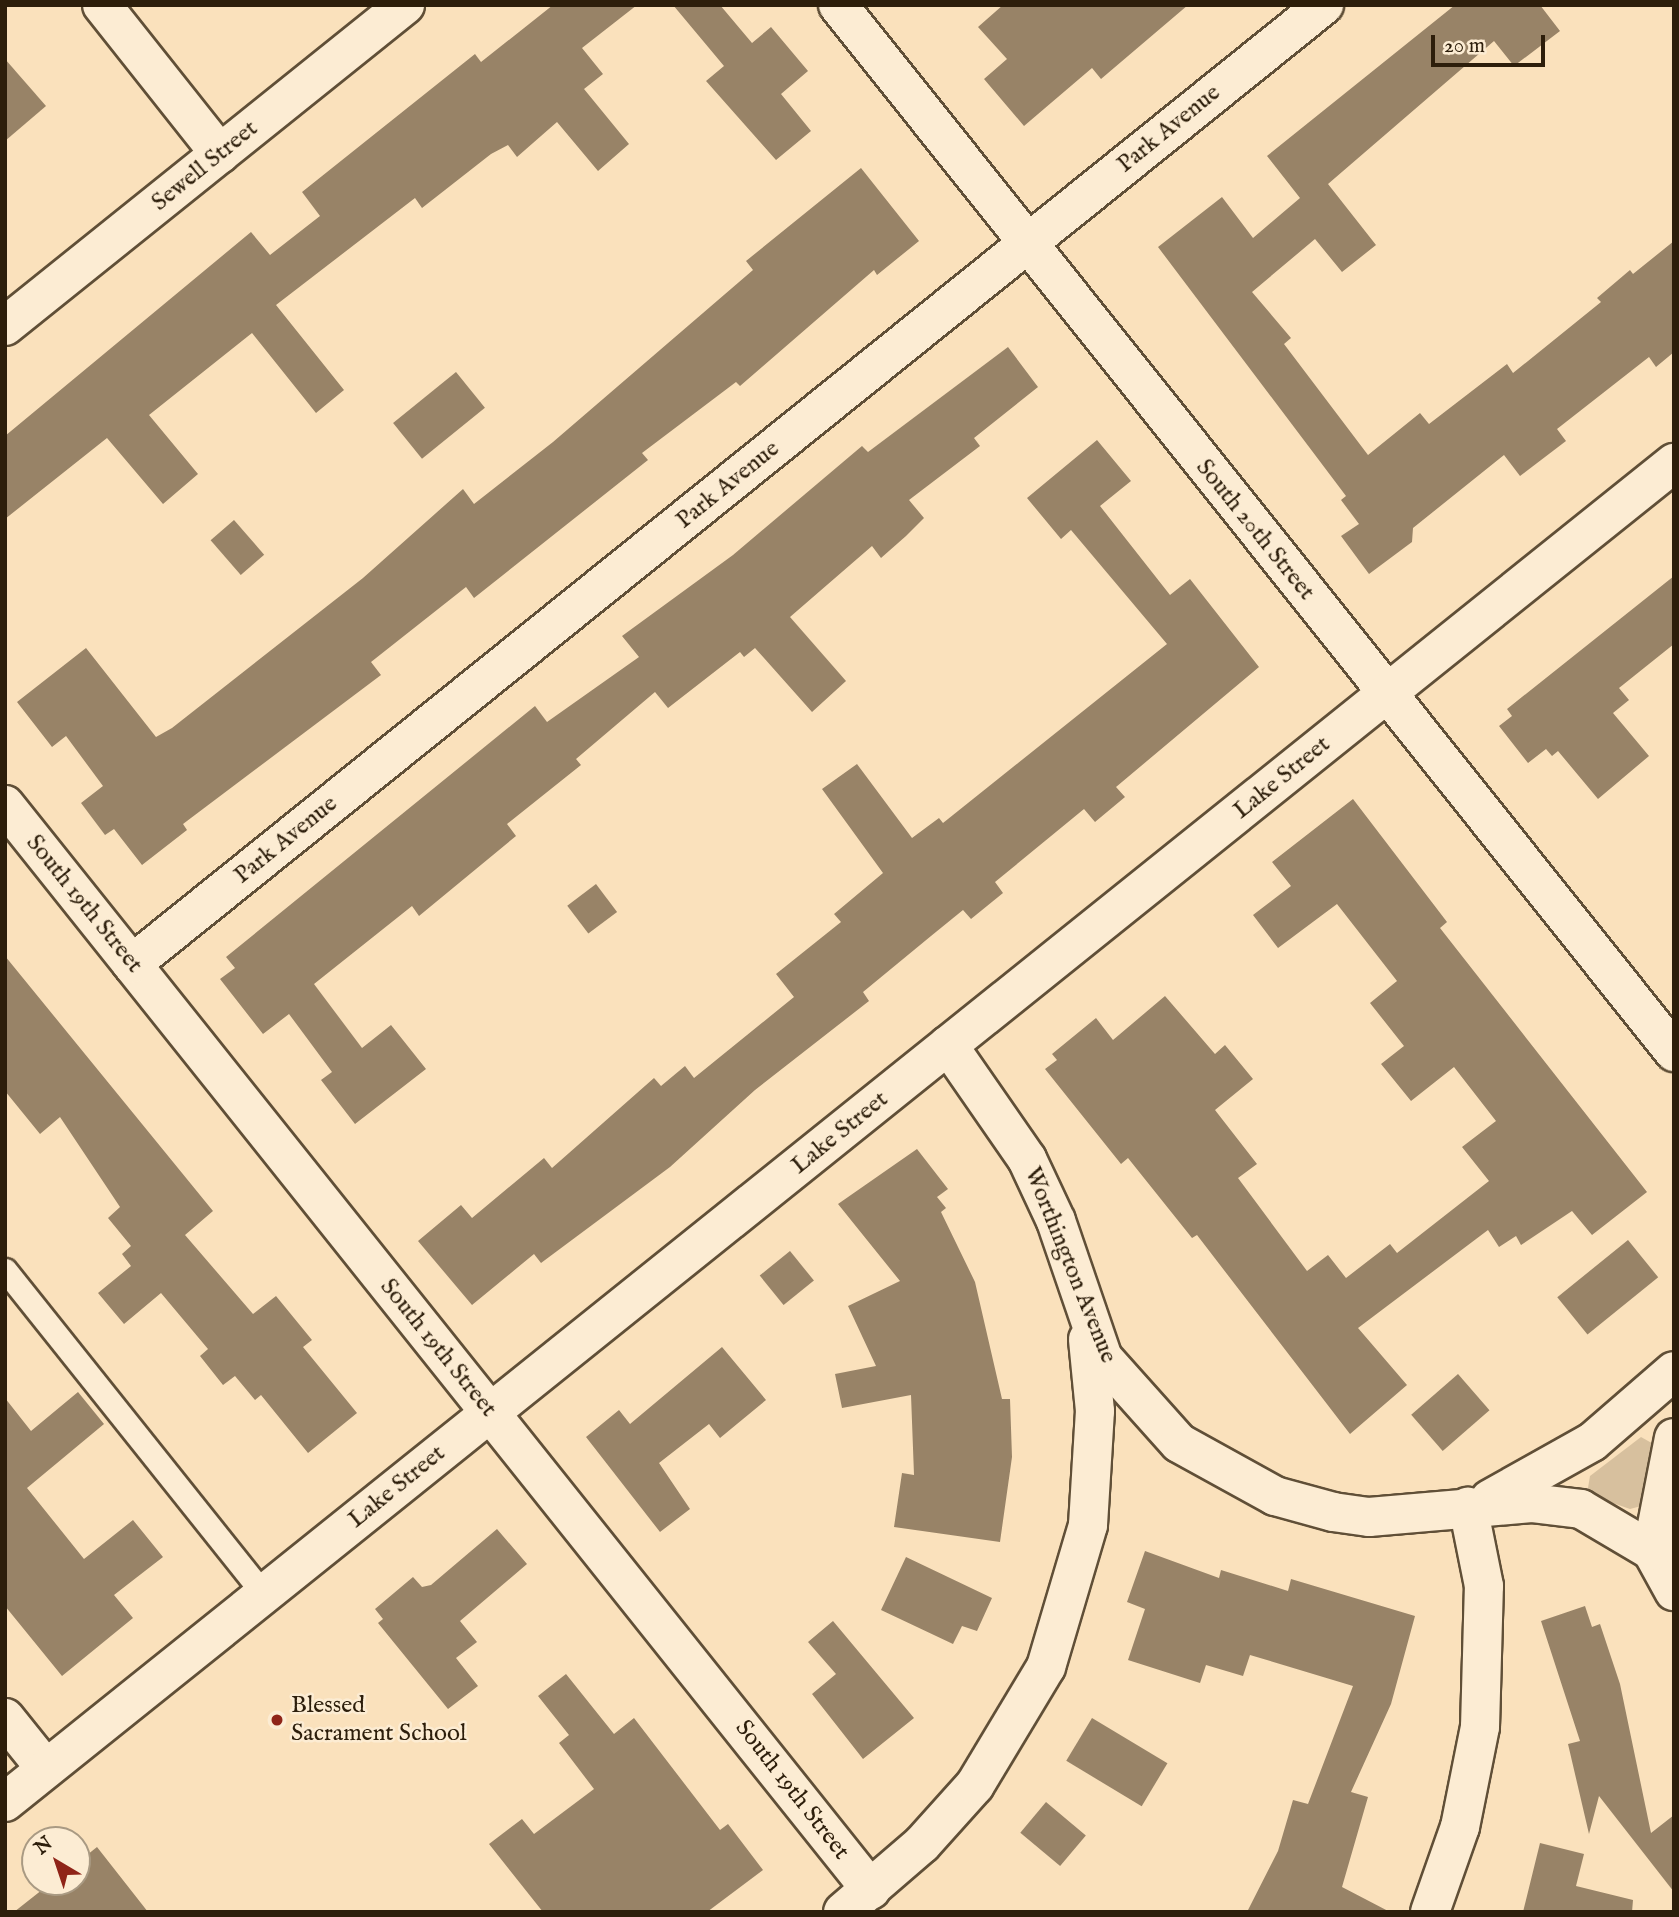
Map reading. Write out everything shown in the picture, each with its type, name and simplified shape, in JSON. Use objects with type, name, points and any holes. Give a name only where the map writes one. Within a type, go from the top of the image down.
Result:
[{"type":"street","points":[[102,5],[220,154]]},
{"type":"street","name":"Sewell Street","points":[[5,326],[405,5]]},
{"type":"street","name":"South 20th Street","points":[[838,5],[1674,1052]]},
{"type":"street","name":"Park Avenue","points":[[132,964],[1324,5]]},
{"type":"street","name":"Lake Street","points":[[5,1802],[1674,463]]},
{"type":"street","name":"South 19th Street","points":[[5,805],[489,1414],[857,1901]]},
{"type":"street","name":"Worthington Avenue","points":[[948,1045],[1027,1159],[1056,1221],[1081,1306],[1103,1359],[1135,1401],[1179,1443],[1230,1476],[1275,1496],[1357,1515],[1531,1503],[1581,1509],[1652,1551]]},
{"type":"street","points":[[857,1901],[922,1844],[1006,1739],[1046,1667],[1073,1592],[1094,1457],[1094,1388],[1081,1306]]},
{"type":"street","points":[[1430,1912],[1460,1827],[1480,1727],[1484,1586],[1468,1507],[1591,1442],[1674,1371]]},
{"type":"street","points":[[1674,1438],[1652,1551],[1674,1591]]},
{"type":"street","points":[[5,1718],[46,1769]]},
{"type":"lane","points":[[5,1270],[264,1595]]},
{"type":"shaded area","points":[[1641,1437],[1657,1446],[1645,1505],[1630,1509],[1587,1494],[1590,1476]]},
{"type":"building","points":[[553,5],[637,5],[582,48],[603,74],[584,89],[629,144],[598,171],[557,122],[517,157],[508,145],[491,154],[422,208],[415,198],[276,305],[344,390],[316,413],[252,333],[149,415],[198,474],[163,504],[107,438],[5,519],[5,436],[251,232],[270,255],[320,216],[302,192],[475,54],[481,62]]},
{"type":"building","points":[[673,5],[720,5],[752,43],[771,27],[808,71],[781,94],[811,131],[776,160],[706,81],[724,66]]},
{"type":"building","points":[[1003,5],[1188,5],[1101,79],[1092,68],[1024,126],[984,79],[1007,59],[978,27]]},
{"type":"building","points":[[1455,5],[1540,5],[1560,31],[1514,66],[1494,41],[1328,184],[1376,245],[1342,272],[1315,239],[1252,292],[1291,338],[1284,344],[1368,455],[1420,413],[1429,424],[1507,364],[1513,373],[1601,302],[1597,298],[1630,270],[1633,274],[1674,241],[1674,352],[1656,367],[1649,357],[1557,429],[1566,441],[1520,476],[1504,455],[1413,528],[1412,542],[1369,574],[1341,536],[1359,524],[1341,500],[1346,496],[1158,247],[1222,197],[1253,238],[1300,198],[1267,156]]},
{"type":"building","points":[[5,59],[46,106],[5,141]]},
{"type":"building","points":[[861,168],[919,241],[877,275],[874,270],[740,386],[736,382],[642,453],[648,460],[474,598],[466,587],[371,662],[381,675],[183,824],[187,830],[142,865],[114,829],[105,835],[81,803],[103,786],[66,736],[52,747],[17,702],[86,648],[156,737],[172,728],[363,578],[463,489],[474,504],[553,442],[753,270],[746,261]]},
{"type":"building","points":[[1008,347],[1038,387],[974,438],[980,446],[909,500],[924,518],[906,536],[881,558],[872,546],[790,617],[846,681],[812,712],[755,648],[744,657],[740,652],[668,708],[655,692],[576,759],[581,765],[507,824],[516,836],[419,916],[412,906],[314,984],[362,1048],[391,1025],[426,1069],[355,1124],[321,1080],[332,1072],[289,1014],[263,1034],[220,979],[235,968],[226,957],[535,706],[547,722],[639,657],[622,636],[733,555],[862,446],[868,452]]},
{"type":"building","points":[[456,372],[485,408],[422,459],[393,423]]},
{"type":"building","points":[[1097,440],[1131,481],[1100,506],[1170,595],[1190,579],[1259,667],[1116,787],[1125,797],[1095,822],[1084,809],[995,882],[1003,893],[971,919],[963,910],[931,936],[863,992],[869,1001],[755,1090],[670,1167],[541,1263],[534,1254],[472,1305],[418,1241],[461,1205],[472,1218],[544,1158],[552,1168],[654,1078],[661,1086],[685,1066],[694,1078],[794,997],[776,974],[841,922],[834,914],[883,873],[822,789],[857,764],[912,838],[939,818],[943,823],[1167,644],[1071,530],[1061,539],[1027,498]]},
{"type":"building","points":[[234,520],[264,555],[241,575],[211,540]]},
{"type":"building","points":[[1674,576],[1674,644],[1619,688],[1629,700],[1613,713],[1649,756],[1598,799],[1558,751],[1552,756],[1546,749],[1528,763],[1499,726],[1512,716],[1507,709]]},
{"type":"building","points":[[1353,799],[1447,922],[1440,928],[1647,1192],[1592,1235],[1572,1211],[1521,1245],[1516,1236],[1499,1247],[1488,1230],[1358,1328],[1407,1385],[1350,1434],[1197,1235],[1192,1238],[1128,1158],[1121,1164],[1045,1069],[1057,1060],[1052,1054],[1096,1018],[1113,1040],[1165,996],[1215,1054],[1225,1045],[1253,1079],[1215,1110],[1257,1164],[1238,1178],[1307,1271],[1328,1255],[1346,1278],[1390,1244],[1397,1253],[1489,1181],[1462,1147],[1496,1121],[1454,1067],[1411,1101],[1381,1064],[1404,1046],[1370,1003],[1397,981],[1337,904],[1278,948],[1253,915],[1291,886],[1272,862]]},
{"type":"building","points":[[596,884],[617,912],[588,934],[567,906]]},
{"type":"building","points":[[5,956],[213,1211],[185,1235],[253,1314],[276,1296],[312,1340],[303,1347],[357,1413],[308,1453],[261,1395],[255,1400],[235,1376],[223,1385],[200,1356],[208,1349],[161,1293],[124,1324],[98,1293],[131,1266],[122,1254],[131,1246],[108,1218],[120,1207],[60,1117],[40,1134],[5,1091]]},
{"type":"building","points":[[917,1149],[948,1189],[937,1197],[946,1208],[941,1212],[975,1282],[1002,1399],[1010,1399],[1012,1457],[1000,1542],[894,1527],[902,1473],[914,1475],[911,1395],[842,1408],[835,1374],[876,1366],[848,1306],[900,1281],[838,1204]]},
{"type":"building","points":[[1628,1240],[1658,1277],[1587,1335],[1557,1297]]},
{"type":"building","points":[[790,1251],[814,1281],[784,1305],[760,1276]]},
{"type":"building","points":[[722,1347],[766,1400],[720,1438],[709,1424],[659,1463],[690,1509],[660,1532],[586,1437],[619,1410],[630,1424]]},
{"type":"building","points":[[1458,1374],[1489,1410],[1443,1451],[1411,1415]]},
{"type":"building","points":[[78,1392],[104,1424],[27,1488],[84,1559],[133,1520],[163,1557],[114,1595],[133,1618],[62,1676],[5,1606],[5,1398],[31,1431]]},
{"type":"building","points":[[497,1529],[527,1564],[460,1621],[477,1642],[456,1658],[478,1686],[448,1709],[378,1623],[383,1619],[375,1609],[413,1577],[422,1587],[431,1585]]},
{"type":"building","points":[[1145,1551],[1219,1578],[1221,1570],[1288,1591],[1291,1579],[1415,1616],[1391,1704],[1351,1792],[1368,1797],[1342,1887],[1390,1912],[1247,1912],[1278,1851],[1293,1800],[1308,1804],[1353,1686],[1250,1655],[1243,1676],[1206,1665],[1200,1683],[1128,1660],[1145,1609],[1127,1602]]},
{"type":"building","points":[[906,1557],[992,1598],[977,1631],[962,1626],[953,1644],[881,1610]]},
{"type":"building","points":[[1585,1606],[1592,1627],[1600,1624],[1620,1684],[1651,1833],[1674,1815],[1674,1892],[1599,1796],[1589,1834],[1568,1744],[1580,1741],[1541,1621]]},
{"type":"building","points":[[833,1621],[914,1718],[863,1759],[812,1694],[836,1674],[808,1642]]},
{"type":"building","points":[[566,1674],[614,1734],[634,1718],[720,1830],[728,1824],[763,1870],[707,1912],[543,1912],[489,1844],[522,1819],[534,1834],[594,1789],[559,1743],[569,1735],[538,1696]]},
{"type":"building","points":[[1092,1718],[1167,1763],[1142,1806],[1066,1761]]},
{"type":"building","points":[[1046,1802],[1086,1835],[1060,1866],[1020,1833]]},
{"type":"building","points":[[1540,1843],[1584,1854],[1576,1886],[1633,1900],[1632,1912],[1523,1912]]},
{"type":"building","points":[[97,1847],[148,1912],[14,1912],[34,1896],[91,1896],[91,1852]]},
{"type":"place","name":"Blessed Sacrament School","points":[[277,1720]]}]
